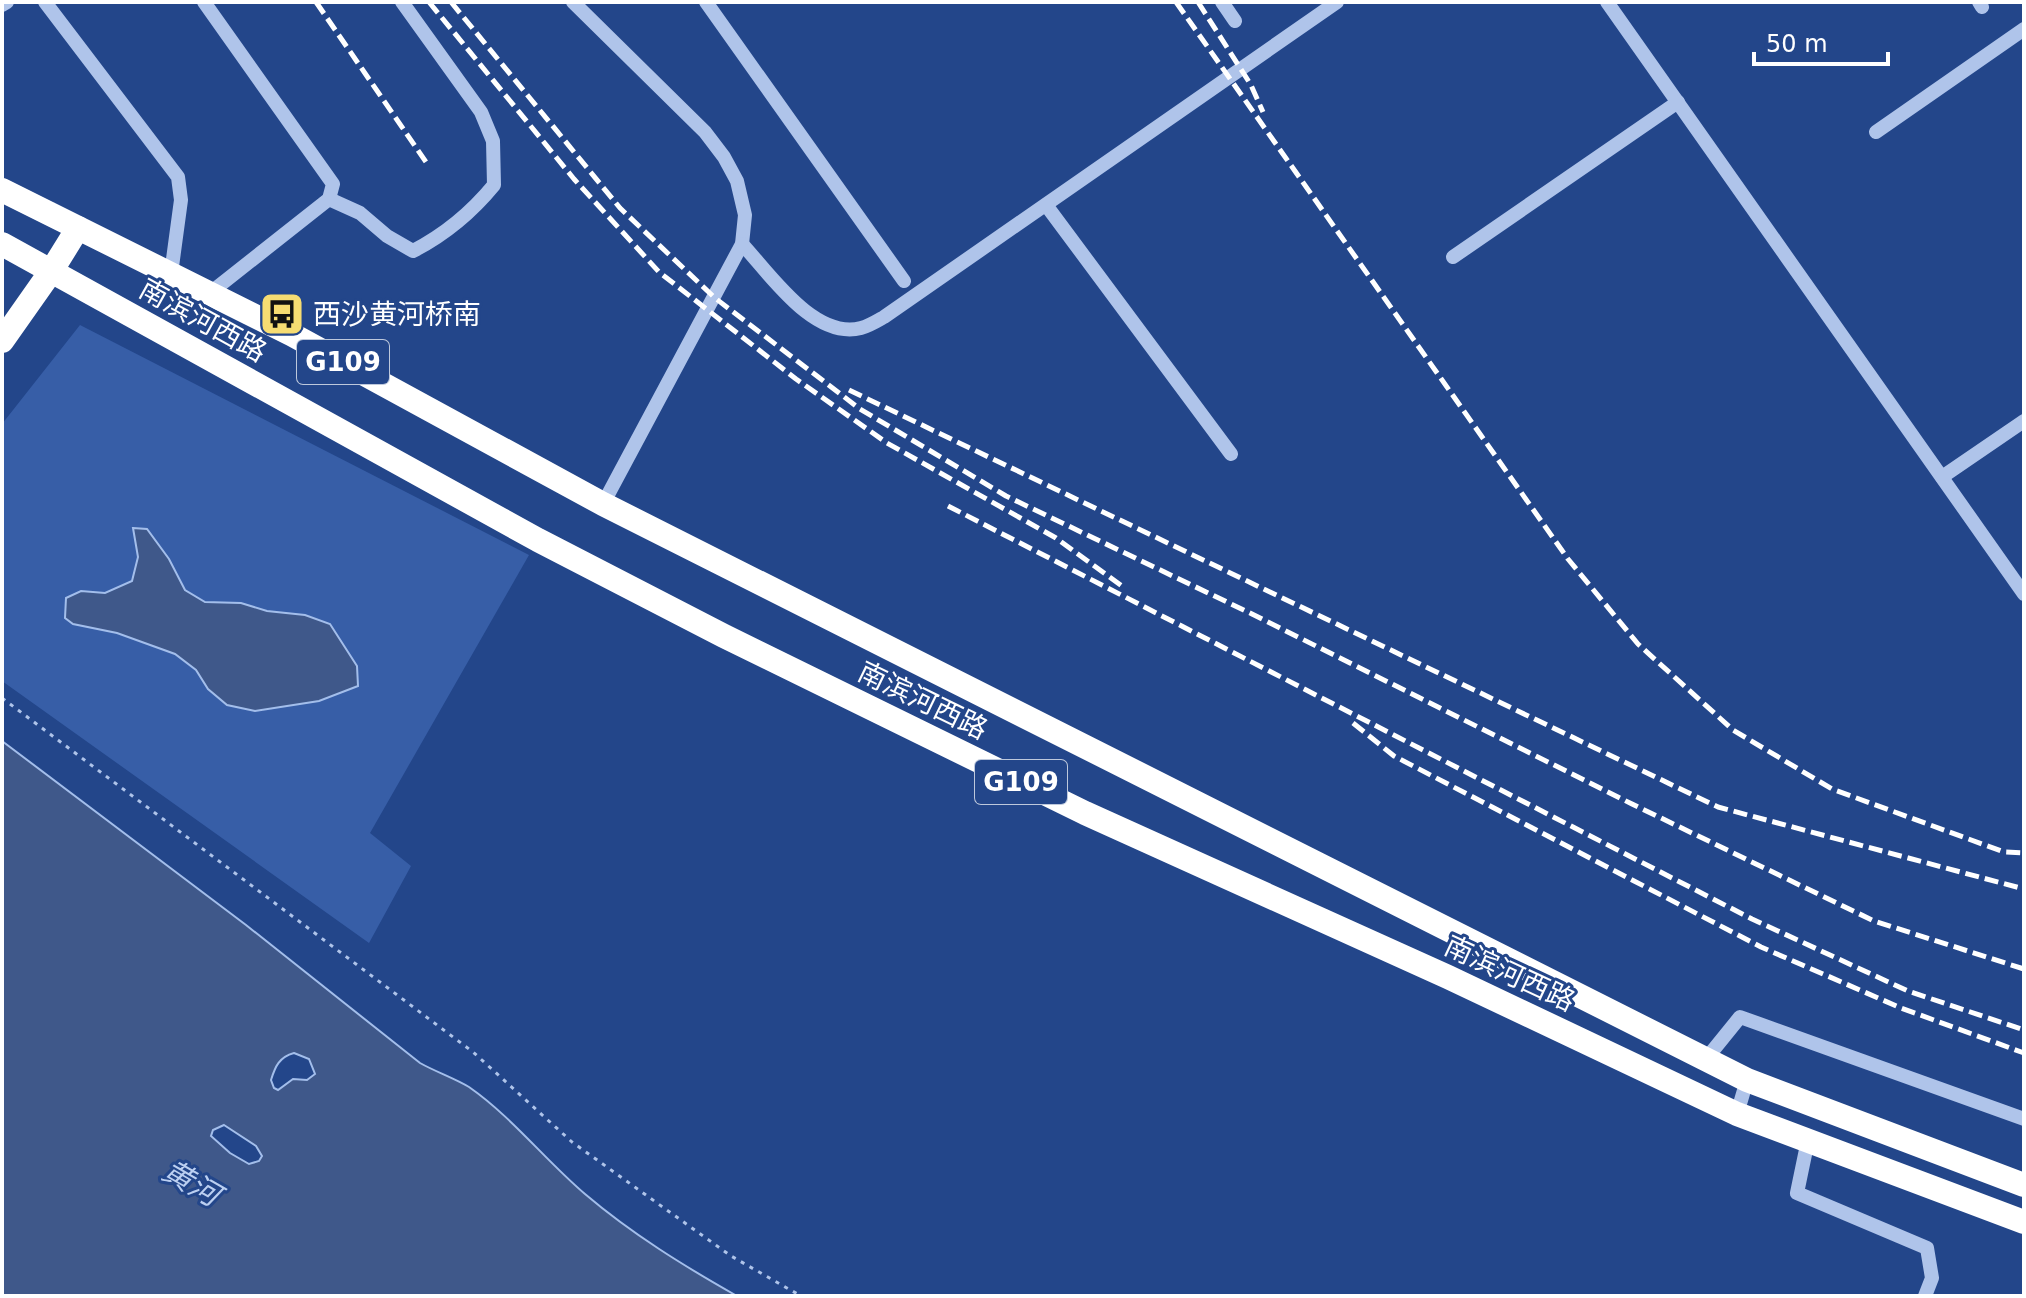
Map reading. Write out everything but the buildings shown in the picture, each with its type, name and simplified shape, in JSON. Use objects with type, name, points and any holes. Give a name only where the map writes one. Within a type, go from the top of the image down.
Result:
[{"type":"highway","points":[[2,190],[78,228],[2,341]]},
{"type":"highway","name":"G109","points":[[78,228],[291,334],[603,504]]},
{"type":"highway","name":"南滨河西路","points":[[2,244],[538,540],[724,636],[1085,813],[1448,977],[1737,1114],[2024,1222]]},
{"type":"highway","name":"南滨河西路","points":[[603,504],[1747,1080],[2024,1185]]},
{"type":"street","points":[[2,5],[7,2]]},
{"type":"street","points":[[45,2],[178,177],[181,200],[171,274]]},
{"type":"street","points":[[204,2],[333,184],[329,199],[210,293]]},
{"type":"street","points":[[329,199],[360,213],[387,236],[413,251],[435,240],[471,212],[494,185],[493,141],[481,112],[402,2]]},
{"type":"street","points":[[573,2],[705,132],[737,181],[745,215],[742,244],[603,504]]},
{"type":"street","points":[[706,2],[904,281]]},
{"type":"street","points":[[1222,2],[1235,21]]},
{"type":"street","points":[[742,244],[792,300],[814,319],[859,329],[884,317],[1337,2]]},
{"type":"street","points":[[1607,2],[2024,594]]},
{"type":"street","points":[[1876,132],[2024,29]]},
{"type":"street","points":[[1453,257],[1678,102]]},
{"type":"street","points":[[1046,205],[1231,454]]},
{"type":"street","points":[[1942,477],[2024,421]]},
{"type":"street","points":[[1706,1059],[1740,1017],[2024,1119]]},
{"type":"street","points":[[1737,1114],[1747,1080]]},
{"type":"street","points":[[1808,1140],[1797,1193],[1927,1248],[1932,1278],[1925,1296]]},
{"type":"path","points":[[2,698],[473,1052],[572,1142],[731,1256],[801,1296]]},
{"type":"shaded area","points":[[80,325],[529,555],[370,833],[411,866],[369,943],[2,681],[2,424]]},
{"type":"water","points":[[133,528],[147,529],[169,559],[185,590],[205,602],[241,603],[267,611],[305,615],[330,624],[357,666],[358,686],[319,701],[255,711],[227,705],[208,689],[196,670],[175,654],[117,633],[73,624],[65,618],[66,598],[81,591],[105,593],[132,581],[138,557]]},
{"type":"water","name":"黄河","points":[[2,741],[246,925],[420,1063],[469,1087],[485,1099],[570,1181],[621,1223],[737,1296],[2,1296]],"holes":[[[294,1053],[309,1059],[315,1074],[307,1080],[293,1079],[278,1090],[271,1080],[274,1071],[281,1060]],[[224,1125],[256,1146],[262,1156],[259,1161],[249,1164],[230,1153],[211,1136],[213,1130]]]},
{"type":"railway","points":[[316,2],[426,162]]},
{"type":"railway","points":[[429,2],[574,179],[659,272],[796,379],[887,443],[1056,538],[1122,586]]},
{"type":"railway","points":[[451,2],[620,208],[715,298],[860,409],[1006,496],[1874,921],[2024,969]]},
{"type":"railway","points":[[1176,2],[1568,559],[1638,644],[1733,730],[1832,789],[2004,852],[2024,853]]},
{"type":"railway","points":[[1198,2],[1251,85],[1263,112]]},
{"type":"railway","points":[[849,390],[1718,807],[2024,889]]},
{"type":"railway","points":[[948,506],[1752,919],[1908,991],[2024,1030]]},
{"type":"railway","points":[[1353,723],[1394,756],[1761,947],[1901,1008],[2024,1053]]},
{"type":"place","name":"西沙黄河桥南","points":[[282,314]]}]
